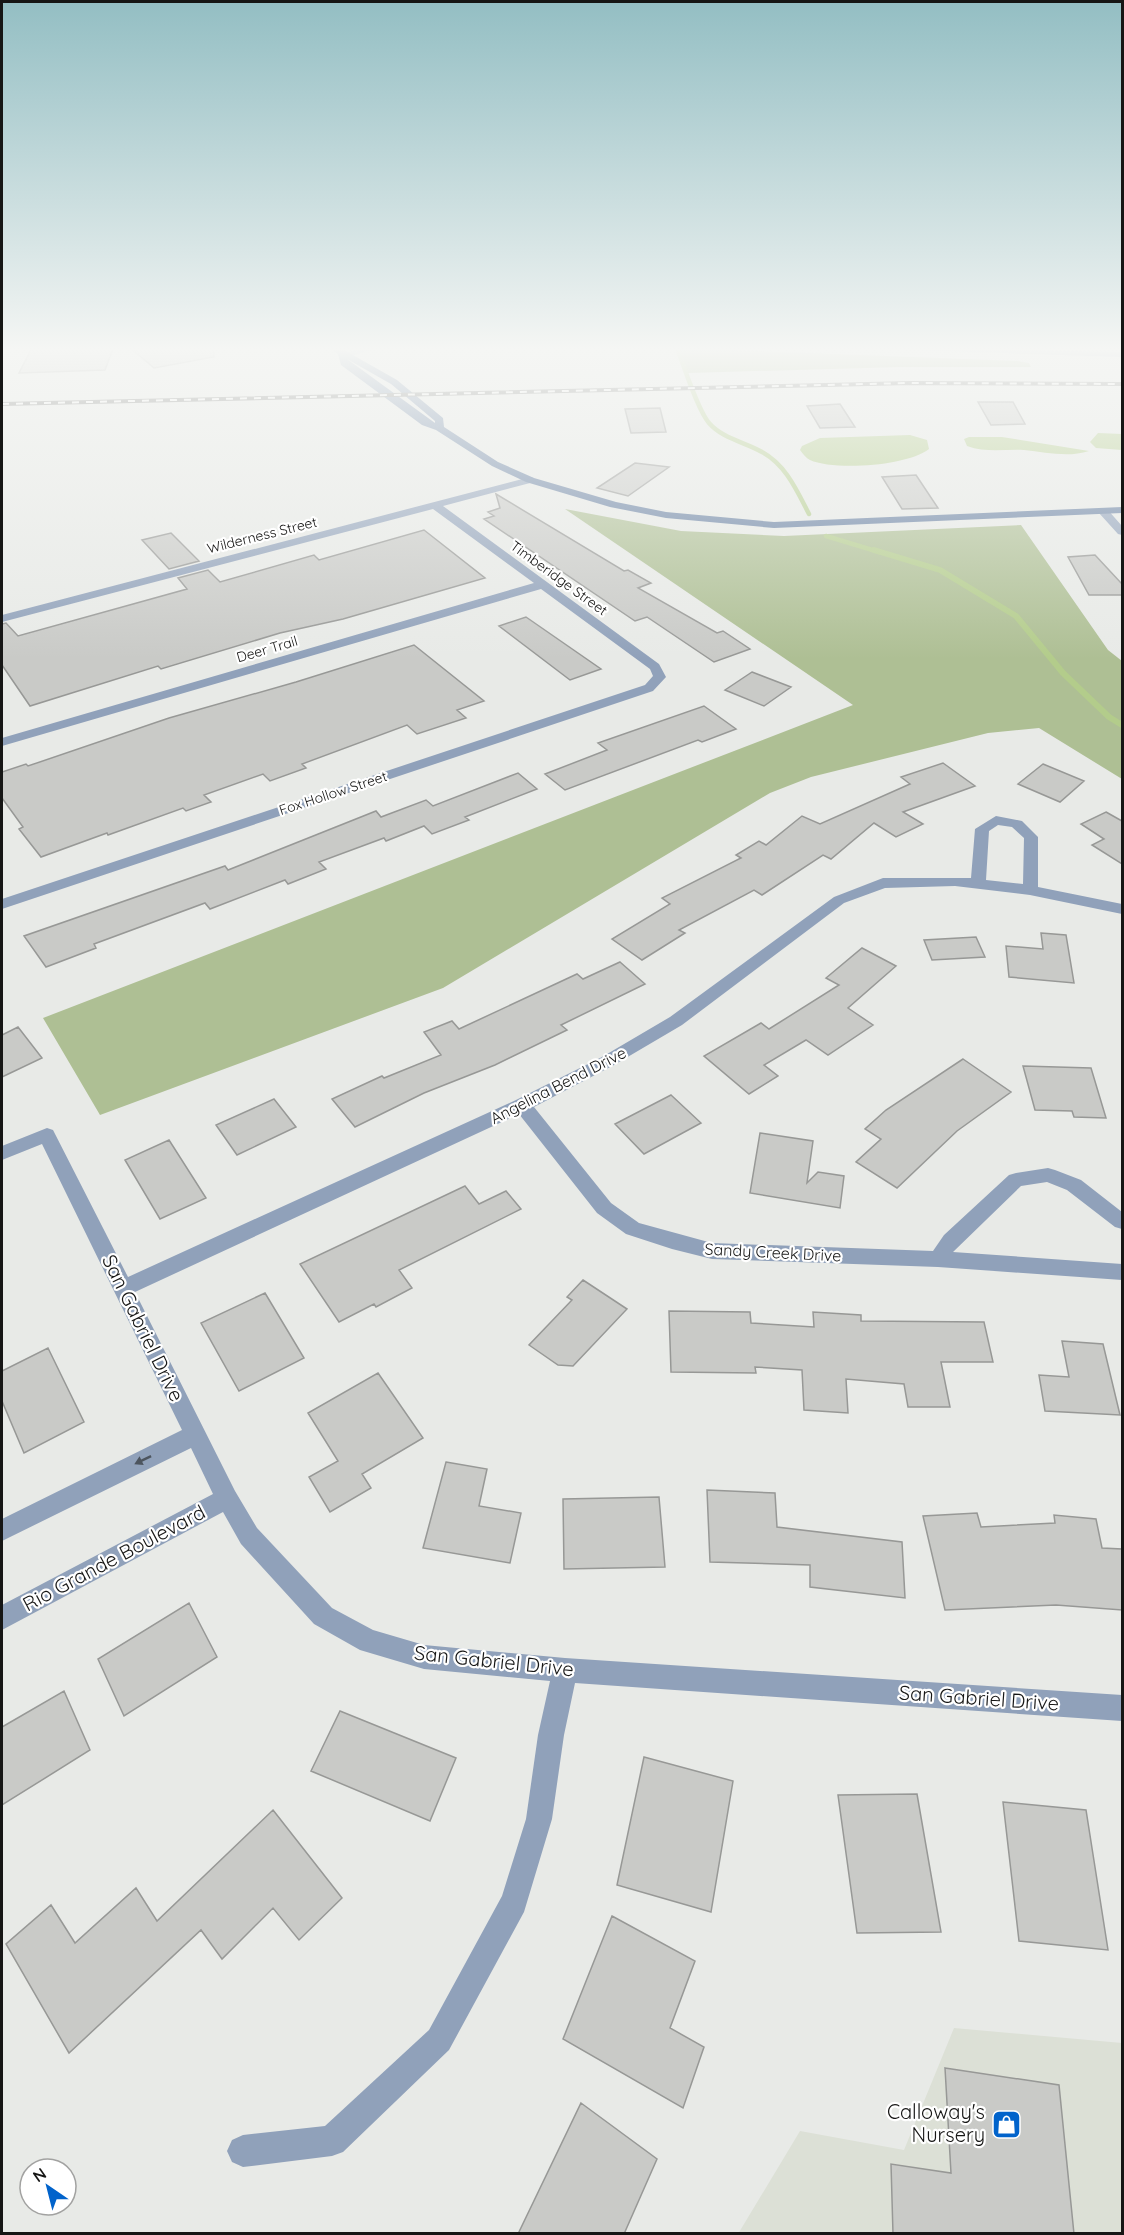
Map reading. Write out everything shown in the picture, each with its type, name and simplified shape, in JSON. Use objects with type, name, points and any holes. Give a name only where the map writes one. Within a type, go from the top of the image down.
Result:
[{"type":"main road","points":[[474,450],[495,464],[530,480],[614,505],[666,515],[774,525],[1122,510]]},
{"type":"street","name":"Wilderness Street","points":[[2,618],[530,480]]},
{"type":"street","name":"Timberidge Street","points":[[436,506],[655,667],[660,676]]},
{"type":"street","points":[[1103,511],[1122,532]]},
{"type":"street","name":"Deer Trail","points":[[2,742],[541,585]]},
{"type":"street","name":"Fox Hollow Street","points":[[2,904],[649,688],[660,676]]},
{"type":"street","points":[[978,883],[982,829],[996,820],[1017,824],[1031,837],[1030,890]]},
{"type":"street","name":"Angelina Bend Drive","points":[[123,1288],[522,1105],[608,1061],[676,1021],[839,900],[858,890],[883,883],[978,883],[1030,890],[1122,909]]},
{"type":"street","name":"Sandy Creek Drive","points":[[522,1105],[604,1208],[633,1228],[712,1251],[938,1259],[1122,1272]]},
{"type":"street","name":"San Gabriel Drive","points":[[2,1153],[47,1135],[227,1498],[249,1536],[323,1616],[369,1641],[424,1657],[565,1670],[1122,1708]]},
{"type":"street","points":[[938,1259],[951,1240],[1016,1180],[1048,1175],[1074,1185],[1122,1222]]},
{"type":"street","points":[[2,1530],[196,1434]]},
{"type":"street","name":"Rio Grande Boulevard","points":[[2,1618],[227,1498]]},
{"type":"street","points":[[243,2151],[332,2141],[439,2040],[514,1902],[539,1819],[551,1735],[565,1670]]},
{"type":"shaded area","points":[[800,450],[927,450],[919,455],[888,463],[853,466],[821,463],[805,456]]},
{"type":"shaded area","points":[[1026,450],[1089,451],[1065,454]]},
{"type":"shaded area","points":[[565,509],[681,531],[784,536],[1021,525],[1108,650],[1122,661],[1122,779],[1039,728],[988,733],[811,777],[770,793],[443,988],[100,1115],[43,1018],[853,705]]},
{"type":"shaded area","points":[[954,2028],[1122,2043],[1122,2233],[738,2234],[800,2131],[904,2150]]},
{"type":"building","points":[[635,463],[669,467],[628,496],[597,488]]},
{"type":"building","points":[[916,475],[938,508],[902,509],[882,477]]},
{"type":"building","points":[[496,494],[624,571],[628,570],[651,583],[638,588],[717,633],[723,631],[750,649],[714,662],[647,617],[635,621],[484,519],[494,516],[488,512],[500,508]]},
{"type":"building","points":[[424,530],[485,578],[343,619],[280,633],[161,669],[158,666],[30,706],[2,665],[2,624],[6,623],[18,636],[187,589],[178,578],[208,570],[220,582],[314,555],[319,560]]},
{"type":"building","points":[[171,533],[199,561],[169,569],[142,540]]},
{"type":"building","points":[[1095,555],[1122,584],[1122,595],[1089,595],[1068,557]]},
{"type":"building","points":[[526,617],[601,669],[570,680],[499,626]]},
{"type":"building","points":[[414,645],[484,701],[457,710],[466,718],[417,734],[407,725],[302,764],[306,768],[270,781],[263,774],[204,795],[211,802],[186,811],[183,808],[41,857],[19,829],[23,827],[2,798],[2,772],[26,764],[28,766],[169,718]]},
{"type":"building","points":[[752,672],[791,687],[764,706],[725,690]]},
{"type":"building","points":[[704,706],[736,729],[702,742],[698,740],[565,790],[545,774],[607,750],[598,743]]},
{"type":"building","points":[[943,763],[975,786],[903,812],[923,824],[896,837],[874,823],[831,859],[823,855],[762,895],[754,890],[679,930],[685,933],[642,960],[612,939],[670,904],[662,898],[741,858],[736,855],[759,841],[766,845],[802,816],[820,824],[910,784],[901,777]]},
{"type":"building","points":[[1043,764],[1084,781],[1060,802],[1018,784]]},
{"type":"building","points":[[518,773],[537,789],[465,817],[469,820],[432,834],[424,826],[386,841],[384,838],[319,862],[326,869],[288,884],[285,880],[210,909],[205,903],[94,944],[96,948],[46,967],[24,936],[225,866],[228,870],[376,811],[381,817],[426,800],[433,806]]},
{"type":"building","points":[[1106,812],[1122,821],[1122,864],[1092,845],[1104,839],[1081,824]]},
{"type":"building","points":[[1041,933],[1066,935],[1074,983],[1009,977],[1006,946],[1043,949]]},
{"type":"building","points":[[976,937],[985,957],[932,960],[924,940]]},
{"type":"building","points":[[862,948],[896,966],[848,1008],[873,1025],[828,1055],[806,1040],[764,1065],[778,1076],[749,1094],[704,1056],[761,1023],[769,1029],[839,985],[826,978]]},
{"type":"building","points":[[620,962],[645,984],[561,1025],[567,1030],[495,1065],[424,1093],[355,1127],[332,1099],[382,1076],[384,1078],[441,1055],[424,1032],[452,1021],[459,1029],[577,974],[583,979]]},
{"type":"building","points":[[18,1027],[42,1058],[2,1077],[2,1035]]},
{"type":"building","points":[[963,1059],[1011,1092],[957,1131],[897,1188],[856,1162],[881,1139],[865,1129],[886,1110]]},
{"type":"building","points":[[1023,1066],[1091,1068],[1106,1118],[1074,1117],[1072,1111],[1035,1110]]},
{"type":"building","points":[[671,1095],[701,1123],[644,1154],[615,1124]]},
{"type":"building","points":[[274,1099],[296,1127],[237,1155],[216,1125]]},
{"type":"building","points":[[760,1133],[813,1141],[807,1183],[818,1172],[844,1176],[840,1208],[750,1193]]},
{"type":"building","points":[[169,1140],[206,1198],[160,1219],[125,1160]]},
{"type":"building","points":[[465,1186],[479,1204],[506,1191],[521,1209],[399,1270],[412,1288],[376,1307],[374,1304],[339,1322],[300,1264]]},
{"type":"building","points":[[583,1280],[627,1309],[573,1366],[558,1365],[529,1345],[572,1300],[567,1297]]},
{"type":"building","points":[[265,1293],[304,1358],[239,1391],[201,1323]]},
{"type":"building","points":[[669,1311],[750,1312],[751,1323],[814,1327],[813,1312],[861,1315],[861,1321],[984,1322],[993,1362],[941,1362],[950,1407],[908,1407],[904,1384],[846,1379],[848,1413],[804,1410],[802,1370],[755,1367],[756,1373],[671,1372]]},
{"type":"building","points":[[1062,1341],[1103,1344],[1120,1415],[1045,1411],[1039,1375],[1069,1377]]},
{"type":"building","points":[[48,1348],[84,1422],[24,1453],[2,1401],[2,1371]]},
{"type":"building","points":[[378,1373],[423,1438],[362,1474],[371,1488],[330,1512],[309,1477],[338,1461],[308,1413]]},
{"type":"building","points":[[446,1462],[487,1469],[479,1506],[521,1513],[510,1563],[423,1548]]},
{"type":"building","points":[[707,1490],[775,1493],[777,1527],[902,1542],[905,1598],[810,1587],[810,1565],[710,1562]]},
{"type":"building","points":[[659,1497],[665,1567],[564,1569],[563,1499]]},
{"type":"building","points":[[977,1513],[981,1527],[1055,1523],[1054,1515],[1096,1519],[1102,1548],[1122,1549],[1122,1610],[1056,1605],[945,1610],[923,1516]]},
{"type":"building","points":[[189,1603],[217,1657],[124,1716],[98,1659]]},
{"type":"building","points":[[64,1691],[90,1750],[2,1805],[2,1727]]},
{"type":"building","points":[[340,1711],[456,1758],[430,1821],[311,1771]]},
{"type":"building","points":[[644,1757],[733,1781],[711,1912],[617,1885]]},
{"type":"building","points":[[917,1794],[941,1932],[857,1933],[838,1795]]},
{"type":"building","points":[[1003,1802],[1086,1810],[1108,1950],[1019,1941]]},
{"type":"building","points":[[273,1810],[342,1898],[299,1940],[273,1908],[222,1959],[201,1930],[69,2053],[6,1944],[51,1905],[75,1943],[136,1888],[157,1921]]},
{"type":"building","points":[[612,1916],[695,1961],[670,2028],[704,2047],[683,2108],[563,2039]]},
{"type":"building","name":"Calloway's Nursery","points":[[945,2068],[1059,2085],[1074,2234],[893,2234],[891,2164],[951,2173]]},
{"type":"building","points":[[581,2103],[657,2159],[624,2234],[518,2234]]},
{"type":"waterway","points":[[758,450],[770,457],[784,471],[809,514]]},
{"type":"waterway","points":[[826,536],[879,552]]},
{"type":"waterway","points":[[874,550],[940,570],[1016,616],[1063,673],[1109,717],[1122,725]]},
{"type":"place","name":"Calloway's Nursery","points":[[1006,2124]]}]
